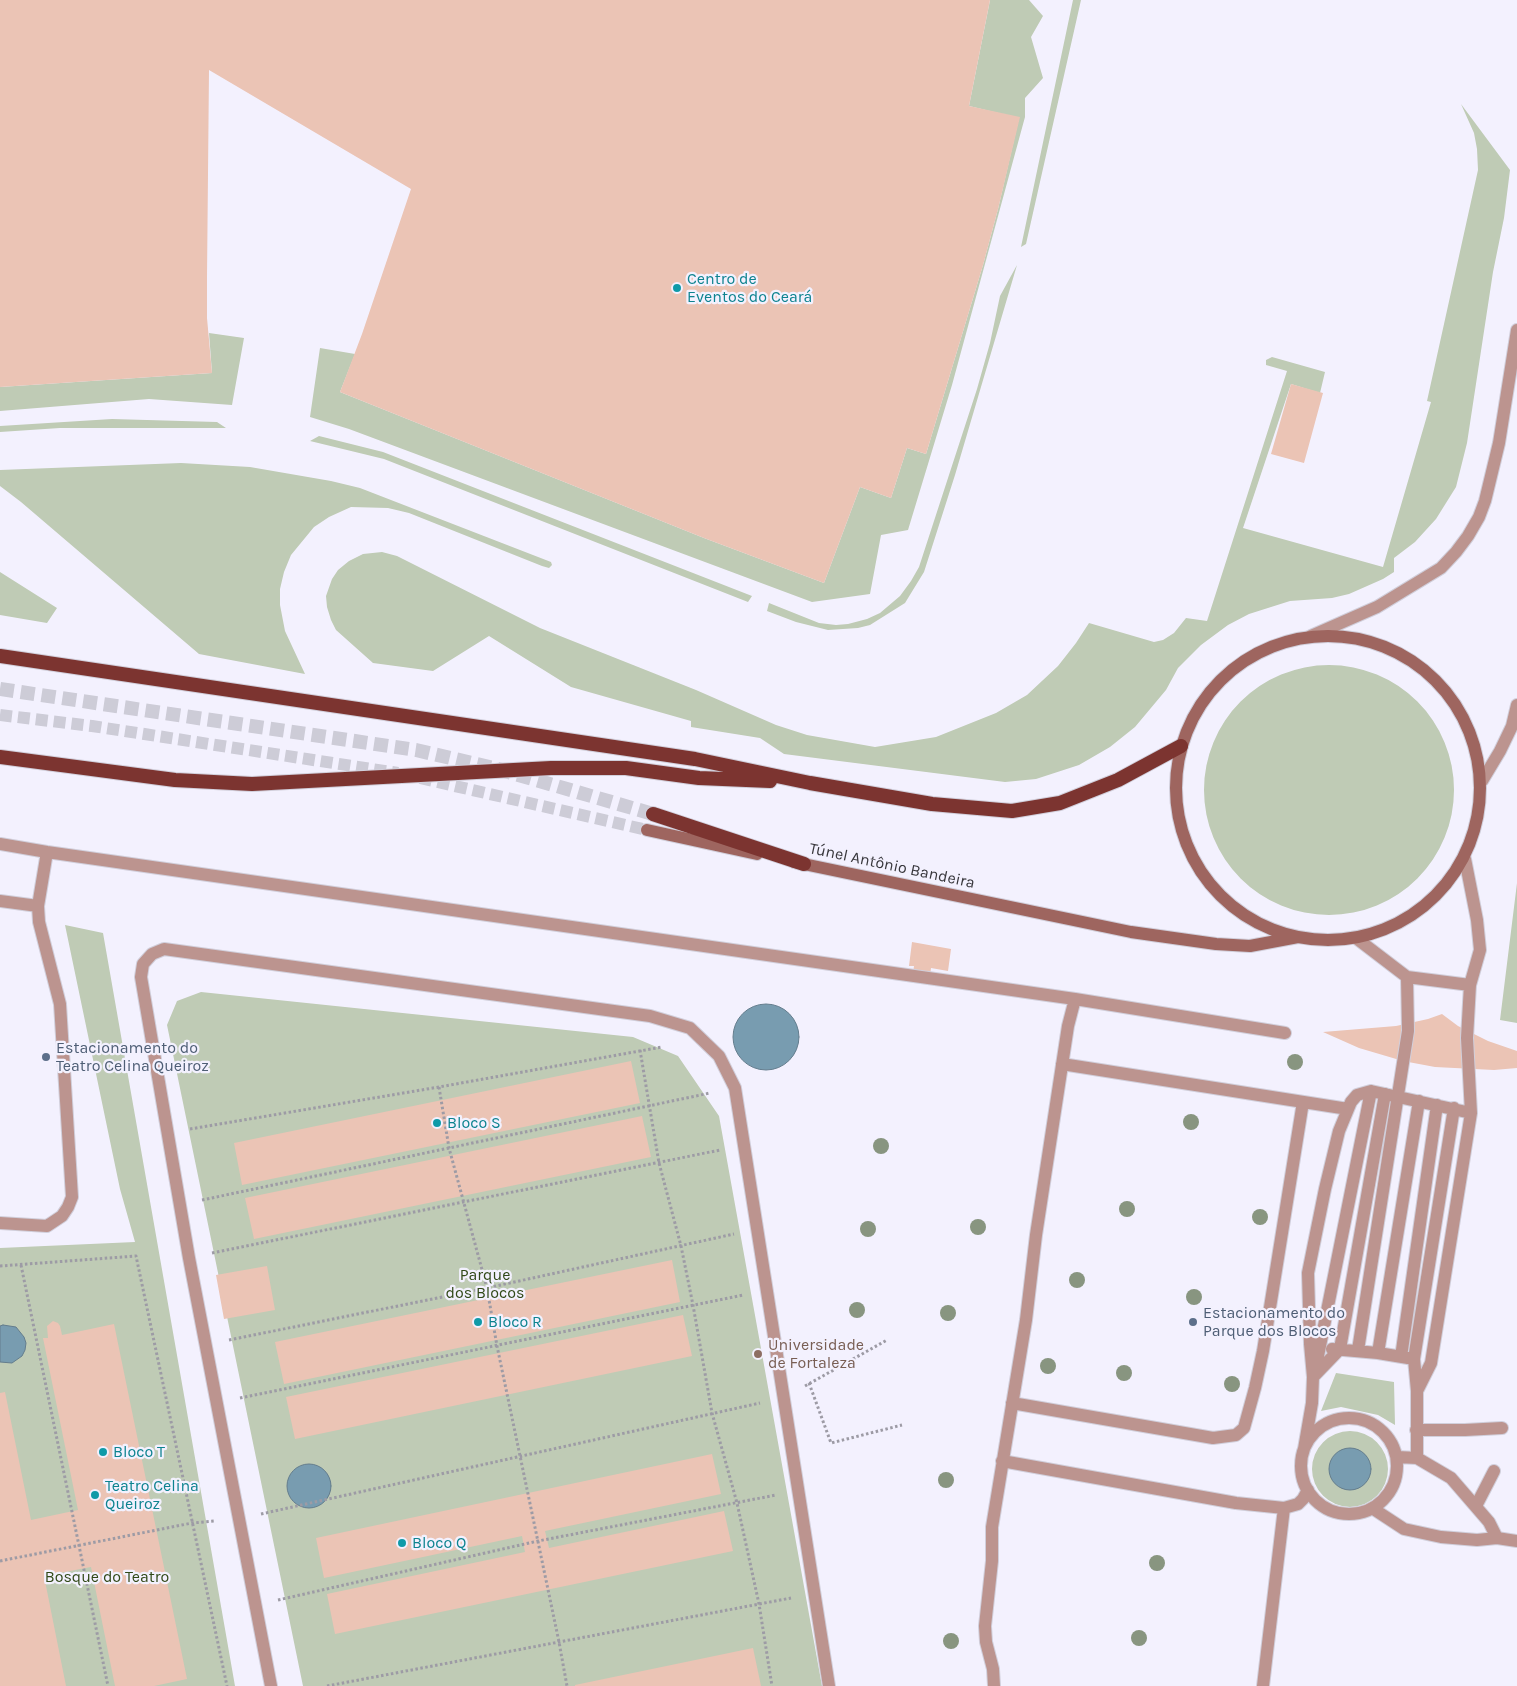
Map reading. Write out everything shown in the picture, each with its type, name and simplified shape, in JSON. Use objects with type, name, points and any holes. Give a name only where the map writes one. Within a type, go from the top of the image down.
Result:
[{"type":"highway","points":[[0,656],[695,759],[810,783],[932,804],[1012,811],[1060,803],[1118,780],[1181,746]]},
{"type":"highway","points":[[0,756],[175,780],[252,784],[551,768],[626,768],[699,778],[810,783]]},
{"type":"highway","points":[[653,814],[804,864]]},
{"type":"main road","points":[[1311,636],[1361,639],[1370,642],[1407,657],[1445,689],[1471,732],[1482,780],[1478,821],[1464,859],[1440,892],[1402,922],[1356,938],[1300,937],[1257,923],[1216,891],[1187,848],[1175,797],[1181,746],[1199,705],[1229,672],[1267,648],[1311,636]]},
{"type":"main road","name":"Túnel Antônio Bandeira","points":[[647,830],[1132,932],[1216,944],[1250,946],[1300,937]]},
{"type":"street","points":[[1311,636],[1377,607],[1440,568],[1456,552],[1468,536],[1479,517],[1485,501],[1495,460],[1517,330]]},
{"type":"street","points":[[1482,780],[1500,751],[1512,726],[1517,705]]},
{"type":"street","points":[[0,844],[1076,999],[1285,1033]]},
{"type":"street","points":[[0,1224],[47,1226],[62,1216],[72,1197],[60,1004],[40,922],[38,906],[47,852]]},
{"type":"street","points":[[1417,1391],[1431,1363],[1471,1113],[1467,1038],[1470,985],[1480,950],[1477,920],[1464,859]]},
{"type":"street","points":[[0,901],[38,906]]},
{"type":"street","points":[[1356,938],[1407,977],[1470,985]]},
{"type":"street","points":[[270,1686],[189,1258],[141,977],[143,964],[152,954],[164,949],[650,1016],[690,1028],[719,1056],[734,1088],[829,1686]]},
{"type":"street","points":[[1314,1377],[1340,1349],[1391,1096],[1408,1031],[1407,977]]},
{"type":"street","points":[[994,1686],[993,1669],[986,1642],[985,1626],[992,1561],[991,1536],[1026,1320],[1036,1235],[1068,1026],[1076,999]]},
{"type":"street","points":[[1062,1064],[1348,1109]]},
{"type":"street","points":[[1304,1449],[1312,1435],[1324,1425],[1338,1419],[1354,1418],[1369,1422],[1382,1430],[1392,1443],[1397,1457],[1397,1472],[1393,1487],[1384,1499],[1372,1508],[1344,1513],[1330,1509],[1317,1502],[1308,1490],[1302,1477],[1301,1462],[1312,1403],[1315,1346],[1308,1273],[1339,1131],[1350,1102],[1357,1095],[1370,1091],[1471,1113]]},
{"type":"street","points":[[1315,1346],[1370,1091]]},
{"type":"street","points":[[1358,1350],[1391,1096]]},
{"type":"street","points":[[1378,1352],[1419,1101]]},
{"type":"street","points":[[1012,1403],[1213,1438],[1236,1435],[1244,1428],[1255,1388],[1264,1342],[1303,1102]]},
{"type":"street","points":[[1401,1357],[1436,1105]]},
{"type":"street","points":[[1417,1458],[1417,1391],[1414,1359],[1454,1108]]},
{"type":"street","points":[[1315,1346],[1378,1352],[1431,1363]]},
{"type":"street","points":[[1416,1430],[1502,1428]]},
{"type":"street","points":[[1397,1457],[1417,1458],[1451,1478],[1476,1506],[1497,1538]]},
{"type":"street","points":[[1002,1460],[1236,1503],[1284,1508],[1298,1504],[1304,1499],[1308,1490]]},
{"type":"street","points":[[1476,1506],[1494,1471]]},
{"type":"street","points":[[1263,1686],[1284,1508]]},
{"type":"street","points":[[1372,1508],[1404,1529],[1441,1537],[1477,1540],[1497,1538],[1517,1541]]},
{"type":"path","points":[[167,1132],[439,1087],[702,1039]]},
{"type":"path","points":[[640,1050],[659,1163],[693,1305],[712,1414],[737,1502],[759,1604],[772,1686]]},
{"type":"path","points":[[439,1087],[449,1148],[487,1288],[497,1346],[567,1686]]},
{"type":"path","points":[[180,1205],[734,1088]]},
{"type":"path","points":[[189,1258],[744,1146]]},
{"type":"path","points":[[206,1344],[487,1288],[757,1229]]},
{"type":"path","points":[[0,1266],[136,1256],[227,1686]]},
{"type":"path","points":[[21,1265],[108,1686]]},
{"type":"path","points":[[217,1403],[766,1290]]},
{"type":"path","points":[[239,1519],[784,1398],[887,1340]]},
{"type":"path","points":[[809,1383],[831,1443],[902,1425]]},
{"type":"path","points":[[255,1606],[538,1541],[798,1490]]},
{"type":"path","points":[[0,1561],[192,1523]]},
{"type":"path","points":[[327,1686],[814,1594]]},
{"type":"green space","points":[[990,0],[1029,0],[1043,16],[1031,37],[1043,78],[1025,98],[1025,117],[952,385],[908,530],[881,535],[870,594],[812,602],[349,429],[310,417],[320,348],[355,354],[340,392],[704,538],[824,583],[860,487],[891,498],[907,448],[926,454],[983,265],[1019,118],[969,106]]},
{"type":"green space","points":[[1073,0],[1081,0],[1026,244],[1021,247]]},
{"type":"green space","points":[[1461,104],[1510,170],[1504,218],[1493,272],[1467,443],[1456,487],[1436,519],[1415,542],[1394,558],[1394,572],[1349,594],[1332,598],[1290,601],[1249,614],[1228,625],[1201,645],[1178,668],[1166,690],[1135,727],[1110,747],[1079,765],[1036,779],[1005,782],[784,754],[760,738],[691,727],[691,721],[571,687],[489,636],[433,671],[373,663],[336,630],[331,620],[326,596],[332,579],[338,570],[349,561],[363,554],[382,552],[397,556],[540,628],[696,690],[776,725],[807,735],[875,747],[936,737],[996,713],[1027,695],[1058,666],[1089,623],[1154,642],[1163,640],[1174,633],[1186,618],[1207,621],[1287,371],[1266,365],[1266,360],[1272,357],[1325,372],[1320,393],[1291,384],[1243,528],[1383,567],[1431,402],[1427,401],[1478,170],[1474,133]]},
{"type":"green space","points":[[1017,265],[955,475],[924,572],[905,603],[870,625],[858,628],[828,630],[796,622],[767,611],[769,603],[819,623],[848,624],[880,613],[900,596],[911,581],[919,567],[977,389],[990,343],[1000,296]]},
{"type":"green space","points":[[209,333],[244,338],[232,405],[149,399],[0,411],[0,387],[212,373]]},
{"type":"green space","points":[[112,419],[217,422],[226,428],[60,428],[0,432],[0,426]]},
{"type":"green space","points":[[319,436],[383,452],[752,596],[748,602],[384,459],[310,441]]},
{"type":"green space","points":[[181,463],[250,467],[360,488],[551,562],[552,565],[549,568],[542,566],[409,513],[388,508],[351,507],[329,517],[314,527],[291,555],[284,572],[280,589],[280,605],[285,631],[305,674],[199,654],[0,486],[0,470]]},
{"type":"green space","points":[[0,572],[57,608],[47,623],[0,615]]},
{"type":"green space","points":[[1329,665],[1353,667],[1377,674],[1408,693],[1426,711],[1445,742],[1452,766],[1454,790],[1452,814],[1445,838],[1426,869],[1408,887],[1377,906],[1353,913],[1329,915],[1305,913],[1281,906],[1250,887],[1232,869],[1213,838],[1206,814],[1204,790],[1206,766],[1213,742],[1232,711],[1250,693],[1281,674],[1305,667]]},
{"type":"green space","points":[[1517,883],[1517,1023],[1500,1020]]},
{"type":"green space","name":"Bosque do Teatro","points":[[65,925],[103,933],[235,1686],[0,1686],[0,1248],[135,1242],[120,1189]]},
{"type":"green space","name":"Parque dos Blocos","points":[[201,992],[633,1037],[678,1056],[719,1116],[822,1686],[303,1686],[167,1025],[177,1001]]},
{"type":"green space","points":[[1336,1373],[1394,1382],[1395,1425],[1378,1415],[1341,1407],[1321,1411]]},
{"type":"green space","points":[[1350,1431],[1364,1434],[1377,1442],[1385,1455],[1388,1469],[1385,1483],[1377,1496],[1364,1504],[1350,1507],[1336,1504],[1323,1496],[1315,1483],[1312,1469],[1315,1455],[1323,1442],[1336,1434]]},
{"type":"water","points":[[766,1004],[778,1007],[789,1014],[796,1025],[799,1037],[796,1049],[789,1060],[778,1067],[766,1070],[754,1067],[743,1060],[736,1049],[733,1037],[736,1025],[743,1014],[754,1007]]},
{"type":"water","points":[[0,1326],[16,1327],[26,1343],[22,1356],[12,1363],[0,1362]]},
{"type":"water","points":[[1354,1448],[1362,1451],[1368,1457],[1371,1469],[1368,1481],[1362,1487],[1346,1490],[1338,1487],[1332,1481],[1329,1465],[1332,1457],[1338,1451]]},
{"type":"water","points":[[309,1464],[321,1468],[327,1474],[331,1486],[327,1498],[321,1504],[309,1508],[297,1504],[291,1498],[287,1486],[291,1474],[297,1468]]},
{"type":"building","name":"Centro de Eventos do Ceará","points":[[0,0],[990,0],[969,106],[1020,117],[983,265],[926,454],[907,448],[891,498],[860,487],[824,583],[704,538],[340,392],[362,334],[411,189],[209,70],[207,318],[212,373],[0,387]]},
{"type":"building","points":[[1291,384],[1323,393],[1304,463],[1271,454]]},
{"type":"building","points":[[912,942],[951,949],[948,971],[931,968],[930,976],[913,973],[914,966],[909,966]]},
{"type":"building","points":[[1442,1014],[1458,1026],[1488,1041],[1517,1051],[1517,1068],[1494,1070],[1435,1067],[1403,1061],[1359,1048],[1323,1032],[1396,1026]]},
{"type":"building","name":"Bloco S","points":[[631,1061],[640,1103],[242,1185],[234,1143]]},
{"type":"building","points":[[642,1116],[651,1157],[254,1239],[245,1198]]},
{"type":"building","name":"Bloco R","points":[[672,1260],[680,1302],[284,1384],[275,1342]]},
{"type":"building","points":[[267,1266],[275,1310],[224,1319],[216,1275]]},
{"type":"building","points":[[683,1315],[692,1356],[295,1439],[286,1397]]},
{"type":"building","name":"Bloco T","points":[[53,1321],[60,1326],[62,1335],[114,1324],[187,1679],[154,1686],[115,1686],[91,1567],[44,1576],[66,1686],[0,1686],[0,1393],[5,1392],[31,1520],[78,1510],[43,1338],[48,1338],[47,1326]]},
{"type":"building","name":"Bloco Q","points":[[712,1454],[721,1494],[545,1531],[549,1548],[724,1511],[733,1551],[335,1634],[327,1594],[525,1552],[522,1536],[324,1578],[316,1538]]},
{"type":"building","points":[[753,1648],[761,1686],[575,1686],[575,1685]]},
{"type":"tunnel","points":[[0,689],[416,750],[498,769],[653,814]]},
{"type":"tunnel","points":[[0,715],[92,726],[398,773]]},
{"type":"tunnel","points":[[420,778],[647,830]]},
{"type":"place","name":"Centro de Eventos do Ceará","points":[[677,288]]},
{"type":"place","name":"Estacionamento do Teatro Celina Queiroz","points":[[46,1057]]},
{"type":"place","name":"Bloco S","points":[[437,1123]]},
{"type":"place","name":"Bloco R","points":[[478,1322]]},
{"type":"place","name":"Estacionamento do Parque dos Blocos","points":[[1193,1322]]},
{"type":"place","name":"Universidade de Fortaleza","points":[[758,1354]]},
{"type":"place","name":"Bloco T","points":[[103,1452]]},
{"type":"place","name":"Teatro Celina Queiroz","points":[[95,1495]]},
{"type":"place","name":"Bloco Q","points":[[402,1543]]}]
